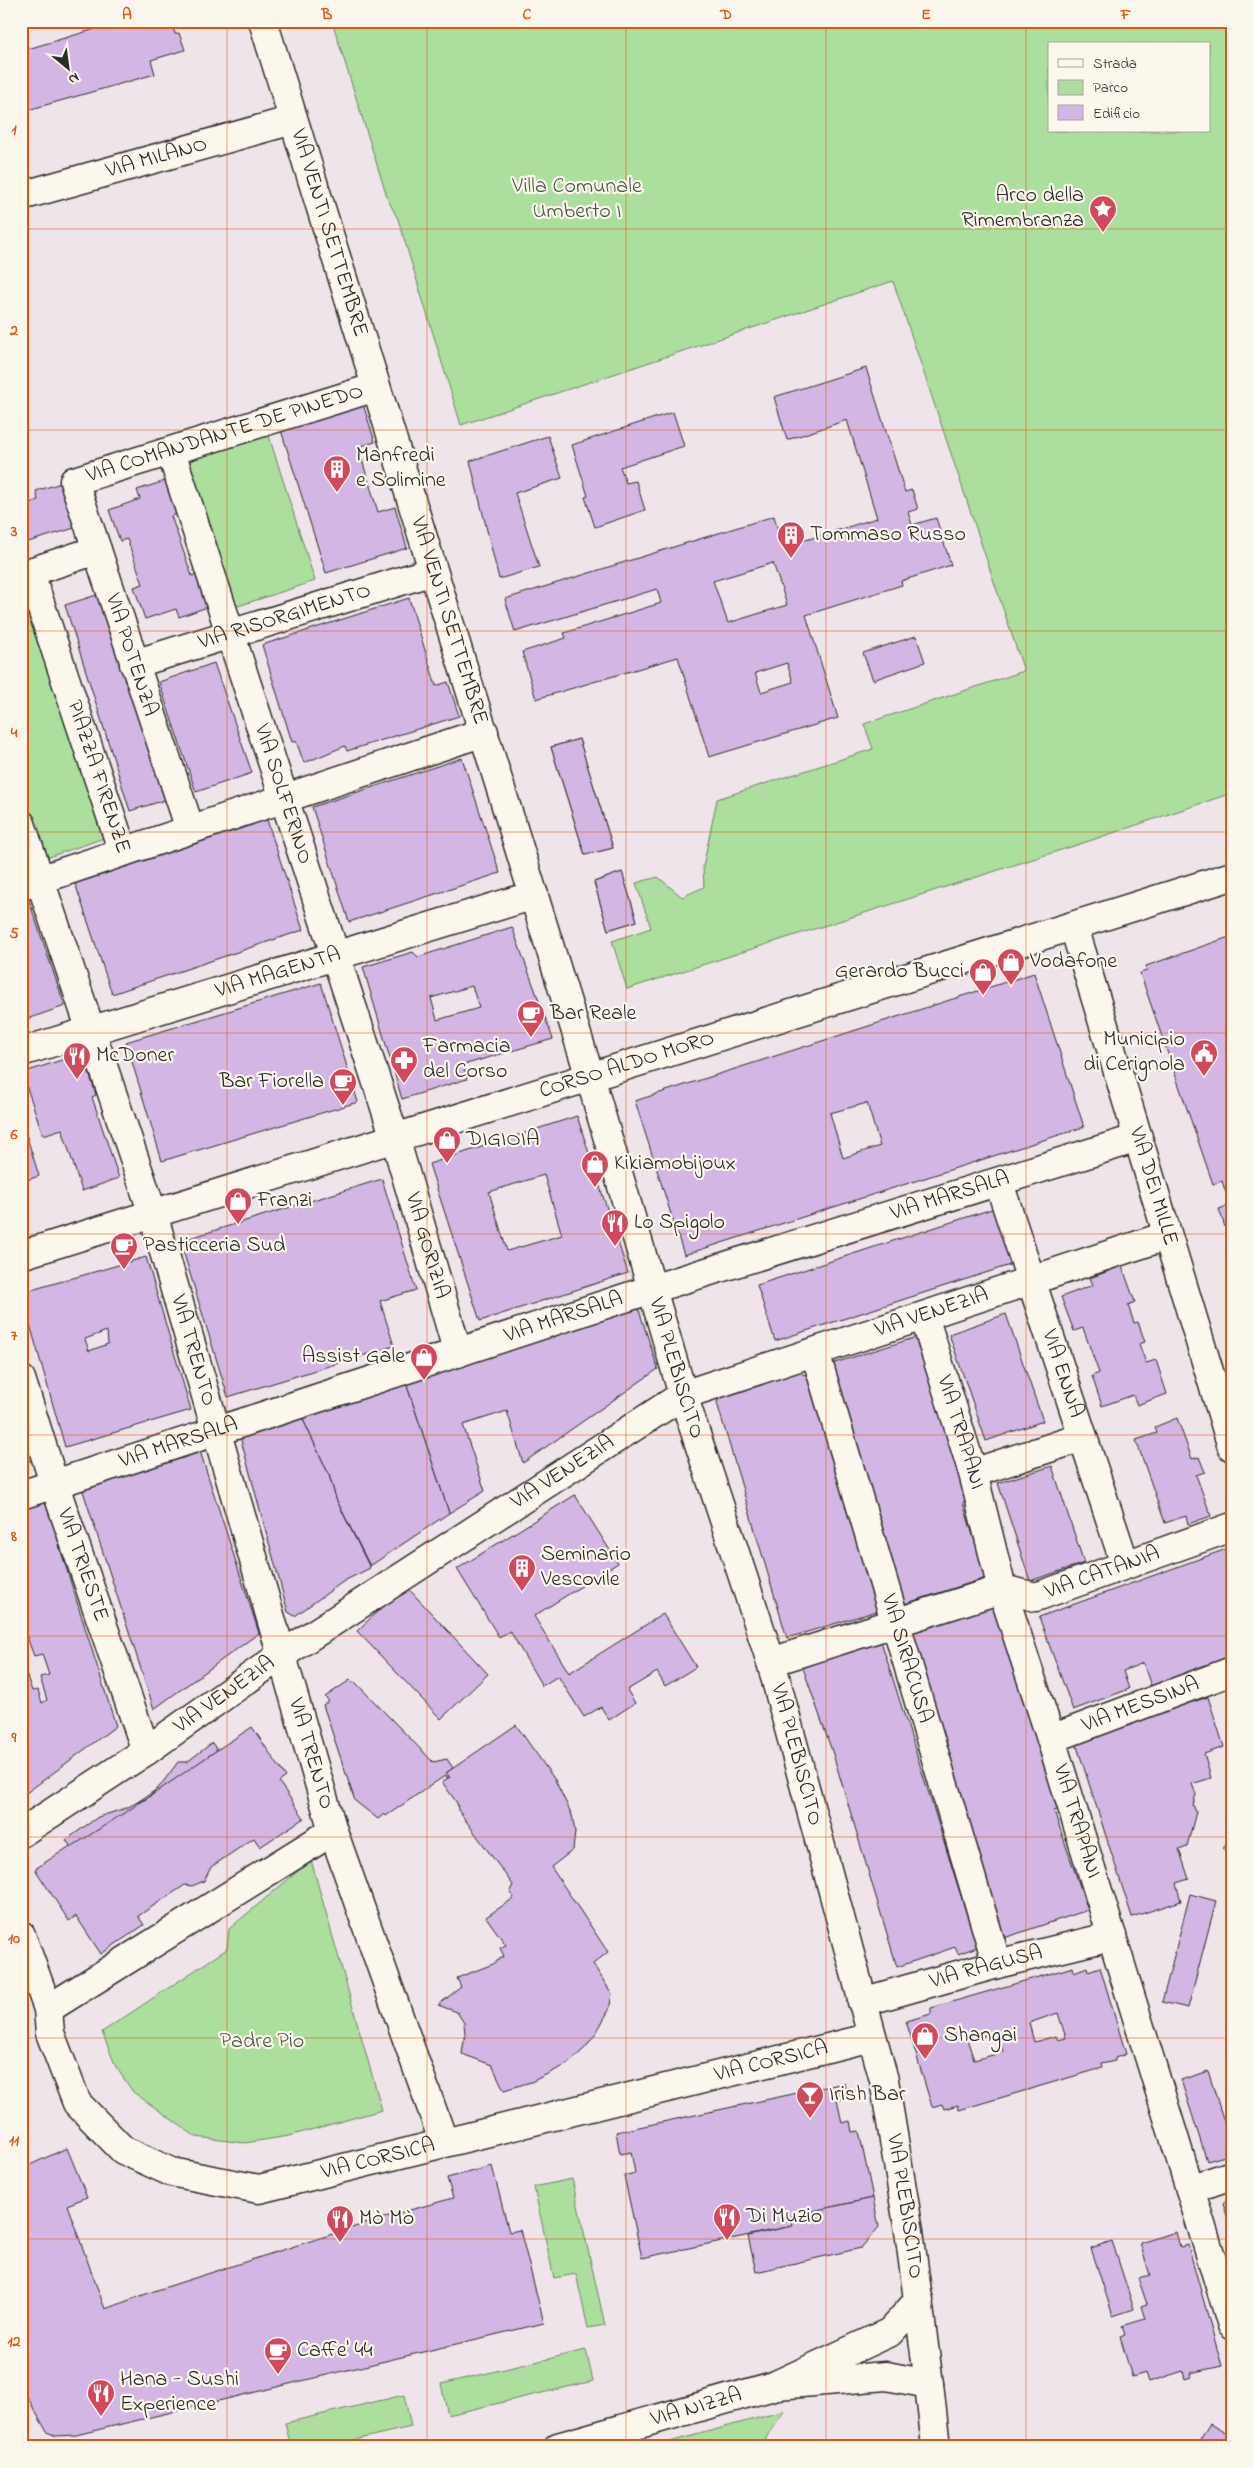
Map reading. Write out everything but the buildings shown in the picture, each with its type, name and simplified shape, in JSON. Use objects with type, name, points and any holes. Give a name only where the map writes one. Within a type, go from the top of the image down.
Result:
[{"type":"street","name":"VIA VENTI SETTEMBRE","points":[[263,21],[590,1076]]},
{"type":"street","name":"VIA MILANO","points":[[21,196],[293,120]]},
{"type":"street","name":"VIA COMANDANTE DE PINEDO","points":[[74,481],[376,387]]},
{"type":"street","name":"VIA SOLFERINO","points":[[171,452],[395,1138]]},
{"type":"street","name":"VIA POTENZA","points":[[74,481],[190,830]]},
{"type":"street","points":[[26,574],[96,550]]},
{"type":"street","name":"VIA RISORGIMENTO","points":[[134,664],[433,570]]},
{"type":"street","name":"PIAZZA FIRENZE","points":[[26,574],[123,852],[31,883]]},
{"type":"street","points":[[123,852],[484,732]]},
{"type":"street","points":[[21,824],[31,883]]},
{"type":"street","name":"CORSO ALDO MORO","points":[[21,1255],[1232,876]]},
{"type":"street","name":"VIA TRENTO","points":[[31,883],[91,1031],[153,1214],[280,1656],[333,1831],[444,2142]]},
{"type":"street","name":"VIA MAGENTA","points":[[21,1052],[534,895]]},
{"type":"street","name":"VIA DEI MILLE","points":[[1074,927],[1166,1236],[1232,1447]]},
{"type":"street","name":"VIA PLEBISCITO","points":[[590,1076],[683,1395],[771,1662],[884,2080],[919,2300],[936,2447]]},
{"type":"street","name":"VIA GORIZIA","points":[[395,1138],[458,1353]]},
{"type":"street","name":"VIA MARSALA","points":[[21,1495],[652,1289],[999,1183],[1138,1138]]},
{"type":"street","name":"VIA ENNA","points":[[999,1183],[1125,1564]]},
{"type":"street","name":"VIA VENEZIA","points":[[21,1833],[146,1751],[280,1656],[683,1395],[1166,1236]]},
{"type":"street","name":"VIA TRAPANI","points":[[924,1316],[972,1473],[1002,1589],[1051,1738],[1232,2325]]},
{"type":"street","name":"VIA SIRACUSA","points":[[815,1352],[997,1964]]},
{"type":"street","name":"VIA TRIESTE","points":[[21,1379],[54,1483],[146,1751]]},
{"type":"street","points":[[972,1473],[1083,1438]]},
{"type":"street","name":"VIA CATANIA","points":[[1002,1589],[1036,1597],[1232,1527]]},
{"type":"street","points":[[771,1662],[895,1625],[1002,1589]]},
{"type":"street","name":"VIA MESSINA","points":[[1051,1738],[1232,1671]]},
{"type":"street","points":[[48,2009],[333,1831]]},
{"type":"street","name":"VIA CORSICA","points":[[21,1935],[48,2009],[50,2033],[77,2104],[123,2150],[171,2172],[260,2189],[872,2036]]},
{"type":"street","name":"VIA RAGUSA","points":[[862,2002],[997,1964],[1112,1936]]},
{"type":"street","points":[[1190,2190],[1232,2175]]},
{"type":"street","name":"VIA NIZZA","points":[[558,2447],[776,2385],[890,2332],[919,2300]]},
{"type":"street","name":"VIA NIZZA","points":[[776,2385],[886,2376],[930,2384]]},
{"type":"green space","name":"Villa Comunale Umberto I","points":[[332,21],[1232,21],[1232,793],[1083,843],[627,989],[612,941],[651,928],[636,883],[658,877],[682,897],[704,887],[703,867],[717,799],[873,749],[864,724],[1024,671],[893,281],[461,425],[398,219],[388,200]]},
{"type":"green space","points":[[267,430],[315,581],[235,607],[186,455]]},
{"type":"green space","points":[[21,596],[23,596],[107,837],[46,858],[21,788]]},
{"type":"green space","name":"Padre Pio","points":[[311,1860],[382,2110],[289,2136],[245,2143],[196,2137],[133,2092],[116,2067],[102,2032],[227,1949],[229,1929]]},
{"type":"green space","points":[[572,2179],[605,2325],[588,2328],[576,2274],[554,2278],[534,2187]]},
{"type":"green space","points":[[586,2350],[593,2381],[448,2415],[441,2384]]},
{"type":"green space","points":[[404,2395],[411,2427],[324,2447],[291,2447],[285,2423]]},
{"type":"green space","points":[[784,2411],[760,2447],[651,2447]]},
{"type":"place","name":"Arco della Rimembranza","points":[[1103,233]]},
{"type":"place","name":"Manfredi e Solimine","points":[[337,493]]},
{"type":"place","name":"Tommaso Russo","points":[[791,559]]},
{"type":"place","name":"Vodafone","points":[[1011,986]]},
{"type":"place","name":"Gerardo Bucci","points":[[983,996]]},
{"type":"place","name":"Bar Reale","points":[[531,1038]]},
{"type":"place","name":"Municipio di Cerignola","points":[[1204,1077]]},
{"type":"place","name":"McDoner","points":[[77,1080]]},
{"type":"place","name":"Farmacia del Corso","points":[[404,1084]]},
{"type":"place","name":"Bar Fiorella","points":[[343,1106]]},
{"type":"place","name":"DIGIOIA","points":[[447,1164]]},
{"type":"place","name":"Kikiamobijoux","points":[[595,1188]]},
{"type":"place","name":"Franzi","points":[[238,1225]]},
{"type":"place","name":"Lo Spigolo","points":[[615,1247]]},
{"type":"place","name":"Pasticceria Sud","points":[[124,1270]]},
{"type":"place","name":"Assist Gale","points":[[424,1381]]},
{"type":"place","name":"Seminario Vescovile","points":[[522,1592]]},
{"type":"place","name":"Shangai","points":[[925,2060]]},
{"type":"place","name":"Irish Bar","points":[[810,2119]]},
{"type":"place","name":"Di Muzio","points":[[727,2241]]},
{"type":"place","name":"Mò Mò","points":[[340,2243]]},
{"type":"place","name":"Caffe' 44","points":[[278,2375]]},
{"type":"place","name":"Hana - Sushi Experience","points":[[101,2417]]}]
